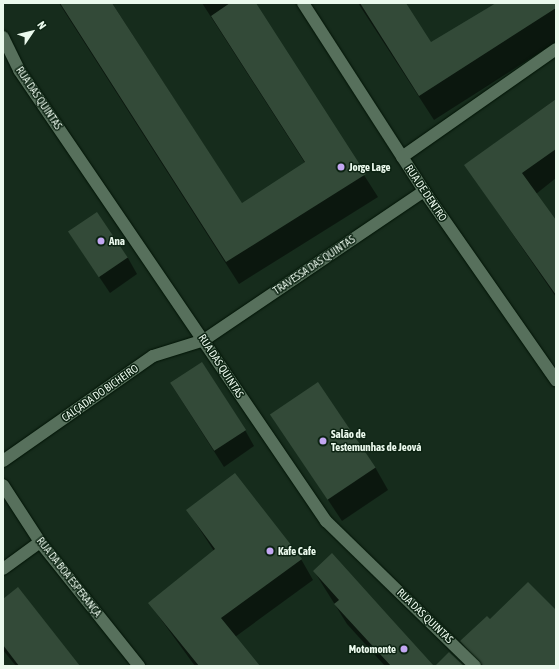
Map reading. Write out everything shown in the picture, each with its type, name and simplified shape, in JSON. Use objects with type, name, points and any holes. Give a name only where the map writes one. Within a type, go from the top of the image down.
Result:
[{"type":"street","name":"RUA DE DENTRO","points":[[303,3],[424,190],[556,380]]},
{"type":"street","name":"RUA DAS QUINTAS","points":[[3,37],[19,70],[326,521],[475,666]]},
{"type":"street","points":[[402,157],[556,49]]},
{"type":"street","name":"TRAVESSA DAS QUINTAS","points":[[204,340],[424,190]]},
{"type":"street","name":"CALÇADA DO BICHEIRO","points":[[3,461],[157,354],[204,340]]},
{"type":"street","name":"RUA DA BOA ESPERANÇA","points":[[3,485],[40,542],[139,666]]},
{"type":"street","points":[[3,569],[40,542]]},
{"type":"building","points":[[60,3],[112,3],[242,203],[305,162],[211,16],[230,3],[256,3],[366,174],[226,262]]},
{"type":"building","points":[[360,3],[406,3],[431,42],[496,3],[556,3],[556,8],[419,96]]},
{"type":"building","points":[[556,99],[556,149],[522,173],[556,220],[556,295],[464,165]]},
{"type":"building","points":[[97,212],[128,258],[99,277],[68,232]]},
{"type":"building","points":[[202,362],[246,430],[214,451],[170,383]]},
{"type":"building","name":"Salão de Testemunhas de Jeová","points":[[318,382],[376,467],[328,500],[270,414]]},
{"type":"building","points":[[235,473],[302,559],[221,618],[260,666],[199,666],[148,603],[215,549],[186,510]]},
{"type":"building","points":[[332,553],[434,666],[391,666],[334,604],[339,600],[313,571]]},
{"type":"building","points":[[528,582],[556,610],[556,666],[482,666],[460,641],[487,616],[490,619]]},
{"type":"building","points":[[18,587],[80,666],[19,666],[3,645],[3,599]]},
{"type":"building","points":[[449,652],[464,666],[435,666]]},
{"type":"place","name":"Jorge Lage","points":[[341,167]]},
{"type":"place","name":"Ana","points":[[101,241]]},
{"type":"place","name":"Salão de Testemunhas de Jeová","points":[[323,441]]},
{"type":"place","name":"Kafe Cafe","points":[[270,551]]},
{"type":"place","name":"Motomonte","points":[[404,649]]}]
